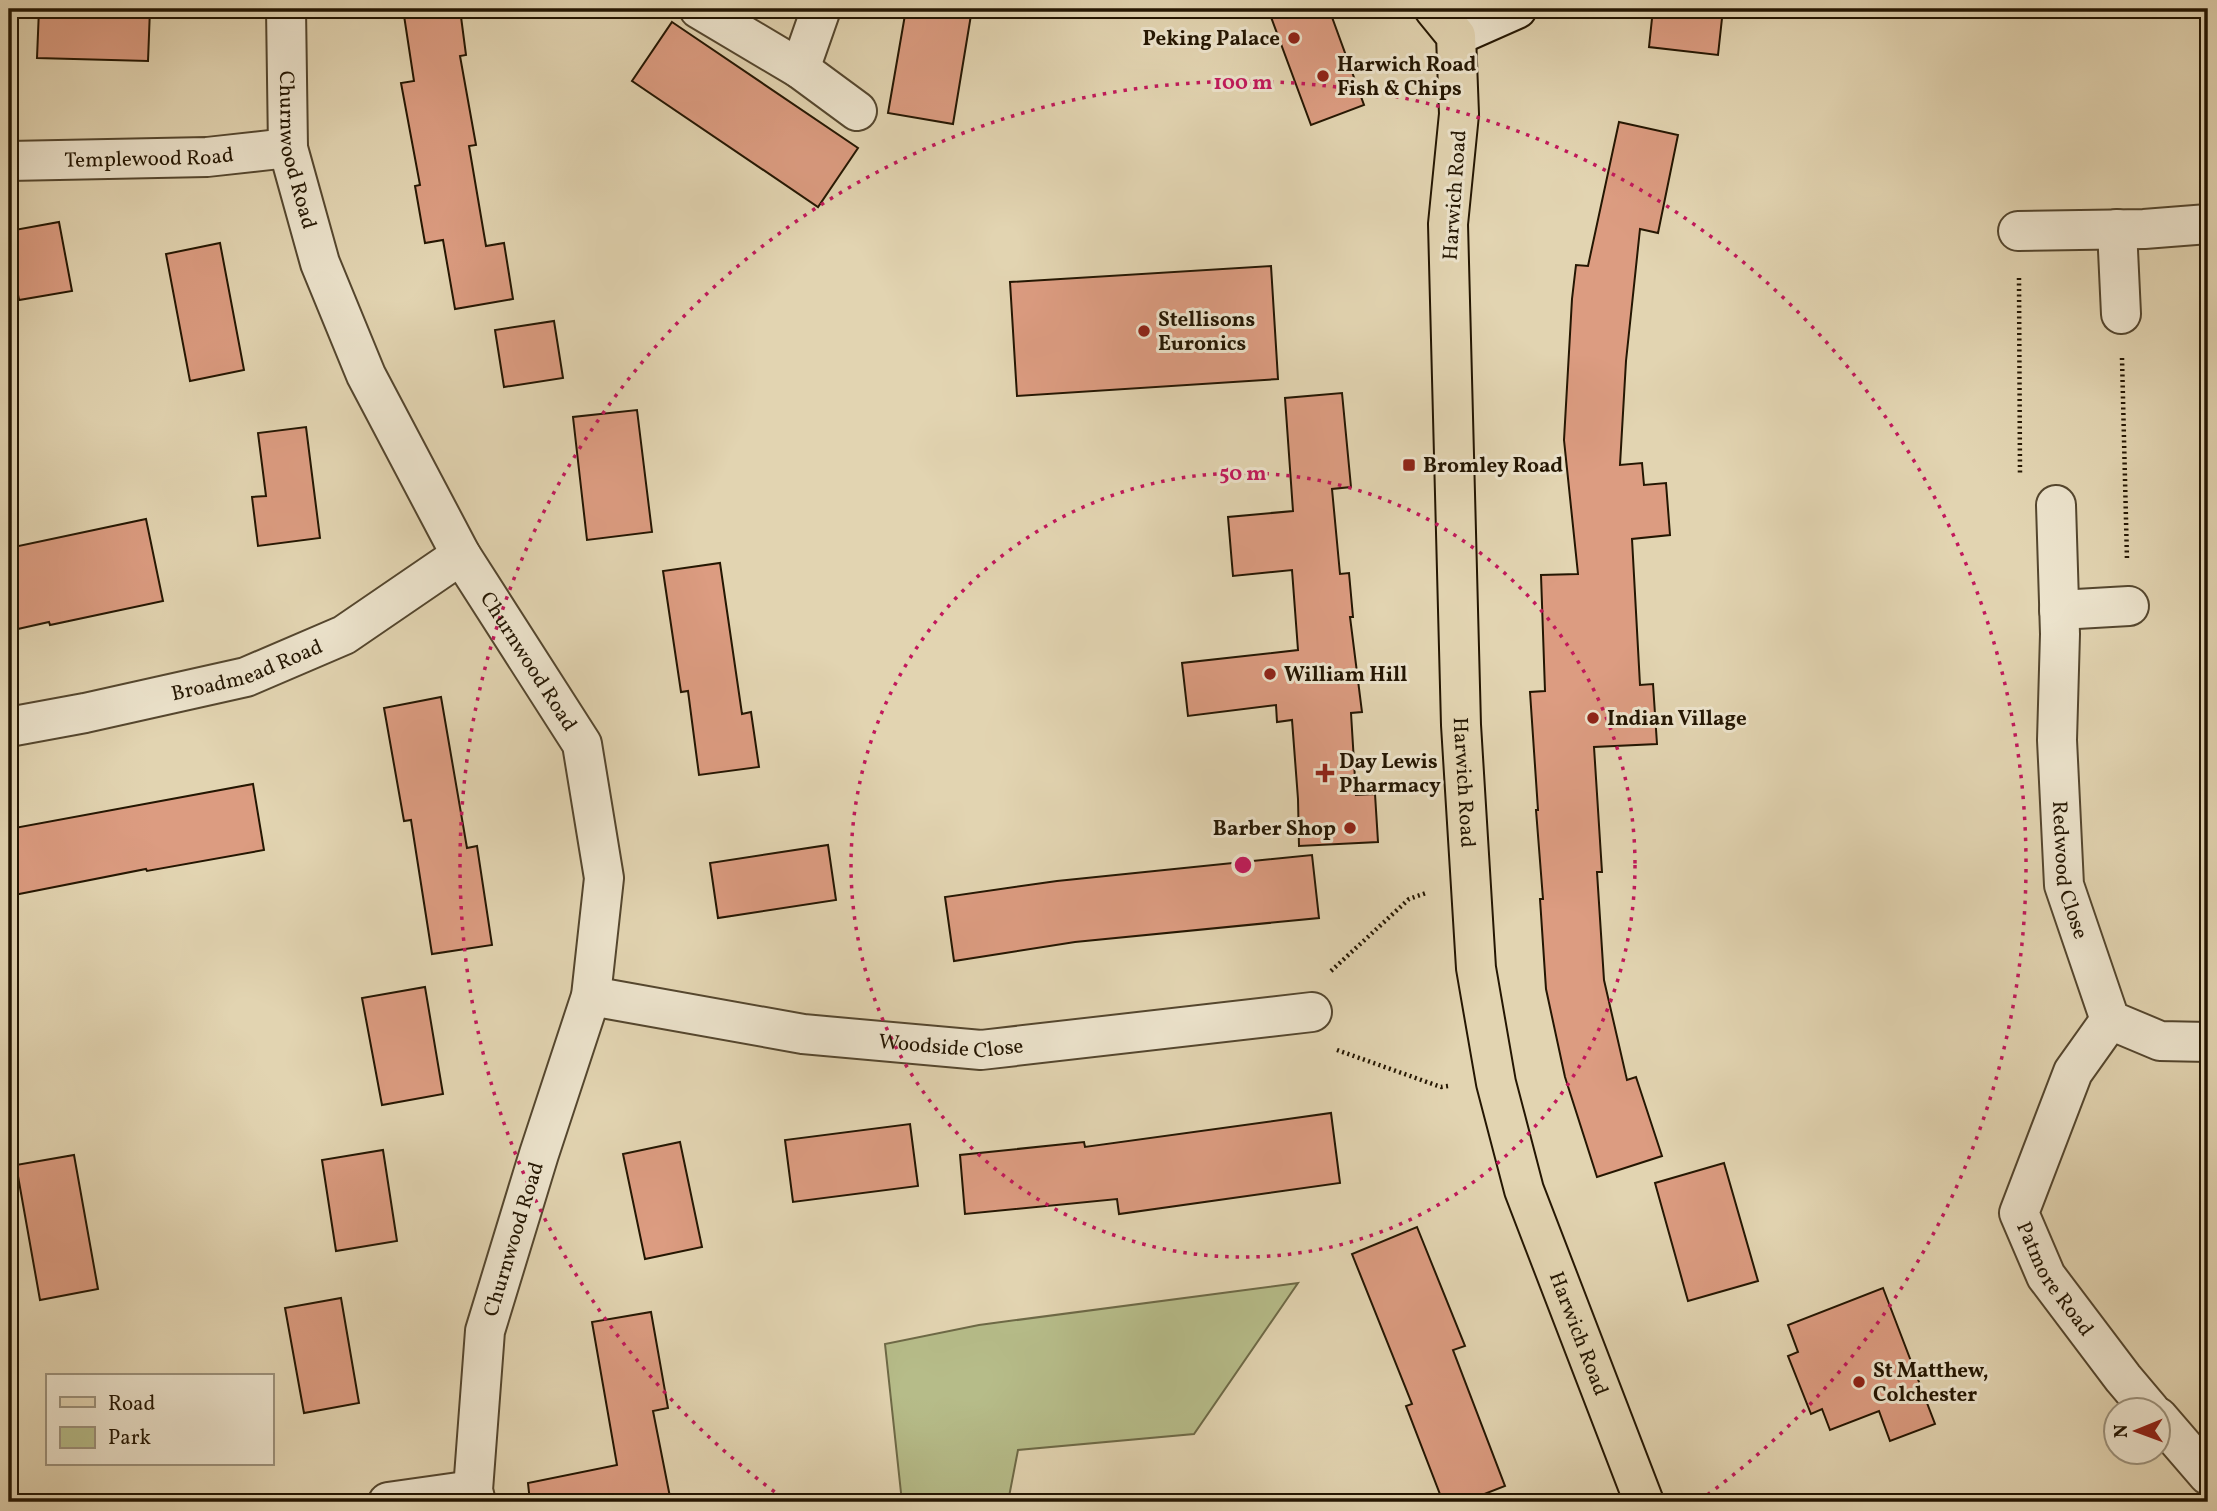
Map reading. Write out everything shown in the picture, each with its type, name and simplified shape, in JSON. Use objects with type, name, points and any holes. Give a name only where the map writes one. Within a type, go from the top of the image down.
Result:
[{"type":"main road","name":"Harwich Road","points":[[1445,22],[1459,114],[1448,224],[1461,725],[1476,968],[1496,1083],[1524,1190],[1644,1502]]},
{"type":"street","name":"Churnwood Road","points":[[286,9],[288,148],[320,263],[366,375],[461,555],[582,744],[604,878],[591,996],[485,1331],[474,1496]]},
{"type":"street","points":[[699,9],[800,69],[857,111]]},
{"type":"street","points":[[800,69],[821,9]]},
{"type":"street","points":[[1445,22],[1517,9]]},
{"type":"street","name":"Templewood Road","points":[[9,161],[206,157],[288,148]]},
{"type":"street","points":[[2018,231],[2208,224]]},
{"type":"street","points":[[2117,229],[2121,314]]},
{"type":"street","name":"Redwood Close","points":[[2056,505],[2060,634],[2057,740],[2064,885],[2110,1020]]},
{"type":"street","name":"Broadmead Road","points":[[9,727],[246,677],[344,635],[461,555]]},
{"type":"street","points":[[2059,610],[2129,606]]},
{"type":"street","name":"Woodside Close","points":[[591,996],[803,1034],[981,1050],[1312,1012]]},
{"type":"street","points":[[2110,1020],[2160,1041],[2208,1042]]},
{"type":"street","name":"Patmore Road","points":[[2110,1020],[2073,1072],[2019,1213],[2046,1276],[2139,1396]]},
{"type":"street","points":[[2172,1434],[2208,1475]]},
{"type":"street","points":[[388,1502],[474,1496]]},
{"type":"path","points":[[2018,231],[2020,506],[2056,505]]},
{"type":"path","points":[[2121,314],[2129,606]]},
{"type":"path","points":[[1470,878],[1409,899],[1320,980],[1312,1012],[1337,1050],[1441,1087],[1496,1083]]},
{"type":"green space","points":[[1298,1283],[1194,1434],[1018,1450],[1008,1502],[902,1502],[885,1344],[979,1325]]},
{"type":"building","points":[[39,9],[150,9],[148,61],[37,58]]},
{"type":"building","points":[[403,9],[460,9],[466,55],[460,56],[476,145],[469,146],[486,246],[504,243],[513,299],[455,309],[443,240],[425,243],[415,186],[420,185],[401,83],[414,81]]},
{"type":"building","points":[[906,9],[972,9],[953,124],[888,113]]},
{"type":"building","name":"Harwich Road Fish & Chips","points":[[1268,9],[1329,9],[1364,105],[1311,125]]},
{"type":"building","points":[[1653,9],[1723,9],[1718,55],[1649,47]]},
{"type":"building","points":[[672,22],[858,148],[818,207],[632,81]]},
{"type":"building","points":[[1619,122],[1678,135],[1658,233],[1640,229],[1626,361],[1620,465],[1642,463],[1644,485],[1666,483],[1670,535],[1632,539],[1640,685],[1653,684],[1657,744],[1594,747],[1602,872],[1597,872],[1604,980],[1627,1080],[1636,1077],[1662,1156],[1597,1177],[1565,1077],[1546,989],[1530,692],[1545,691],[1541,575],[1578,574],[1564,440],[1572,299],[1576,265],[1588,266]]},
{"type":"building","points":[[59,222],[72,291],[19,300],[9,248],[9,231]]},
{"type":"building","points":[[220,243],[244,370],[190,381],[166,254]]},
{"type":"building","name":"Stellisons Euronics","points":[[1271,266],[1278,379],[1017,396],[1010,282]]},
{"type":"building","points":[[554,321],[563,378],[504,387],[495,330]]},
{"type":"building","points":[[1342,393],[1351,487],[1332,489],[1340,574],[1349,573],[1353,617],[1350,617],[1362,712],[1351,713],[1356,795],[1375,794],[1378,842],[1299,846],[1292,720],[1277,722],[1276,705],[1188,716],[1182,663],[1298,650],[1292,570],[1233,576],[1228,517],[1293,511],[1285,398]]},
{"type":"building","points":[[637,410],[652,532],[587,540],[573,417]]},
{"type":"building","points":[[306,427],[320,538],[258,546],[252,497],[266,496],[258,433]]},
{"type":"building","points":[[146,519],[163,601],[9,631],[9,548]]},
{"type":"building","points":[[720,563],[742,714],[751,712],[759,767],[699,775],[688,691],[681,692],[663,571]]},
{"type":"building","points":[[441,697],[467,848],[477,846],[492,945],[432,954],[411,820],[404,821],[384,708]]},
{"type":"building","points":[[253,784],[264,850],[147,871],[146,869],[9,896],[9,829]]},
{"type":"building","points":[[828,845],[836,900],[718,918],[710,863]]},
{"type":"building","points":[[1312,855],[1319,918],[1075,942],[954,961],[945,897],[1057,881]]},
{"type":"building","points":[[425,987],[443,1094],[382,1105],[362,998]]},
{"type":"building","points":[[1331,1113],[1340,1183],[1119,1214],[1117,1199],[965,1214],[960,1155],[1084,1142],[1085,1147]]},
{"type":"building","points":[[910,1124],[918,1186],[793,1202],[785,1140]]},
{"type":"building","points":[[680,1142],[702,1247],[645,1259],[623,1154]]},
{"type":"building","points":[[383,1150],[397,1241],[336,1251],[322,1160]]},
{"type":"building","points":[[74,1155],[98,1289],[40,1300],[16,1165]]},
{"type":"building","points":[[1724,1163],[1758,1281],[1688,1301],[1655,1183]]},
{"type":"building","points":[[1417,1227],[1465,1346],[1453,1350],[1505,1486],[1464,1502],[1443,1502],[1406,1406],[1412,1404],[1352,1254]]},
{"type":"building","name":"St Matthew, Colchester","points":[[1883,1288],[1935,1424],[1890,1441],[1879,1411],[1830,1430],[1822,1409],[1811,1414],[1788,1356],[1798,1352],[1788,1325]]},
{"type":"building","points":[[341,1298],[359,1403],[304,1413],[285,1308]]},
{"type":"building","points":[[651,1312],[668,1408],[653,1411],[671,1502],[530,1502],[528,1483],[617,1465],[592,1322]]},
{"type":"place","name":"Peking Palace","points":[[1294,38]]},
{"type":"place","name":"Harwich Road Fish & Chips","points":[[1323,76]]},
{"type":"place","name":"Stellisons Euronics","points":[[1144,331]]},
{"type":"place","name":"Bromley Road","points":[[1409,465]]},
{"type":"place","name":"William Hill","points":[[1270,674]]},
{"type":"place","name":"Indian Village","points":[[1593,718]]},
{"type":"place","name":"Day Lewis Pharmacy","points":[[1325,773]]},
{"type":"place","name":"Barber Shop","points":[[1350,828]]},
{"type":"place","name":"St Matthew, Colchester","points":[[1859,1382]]}]
